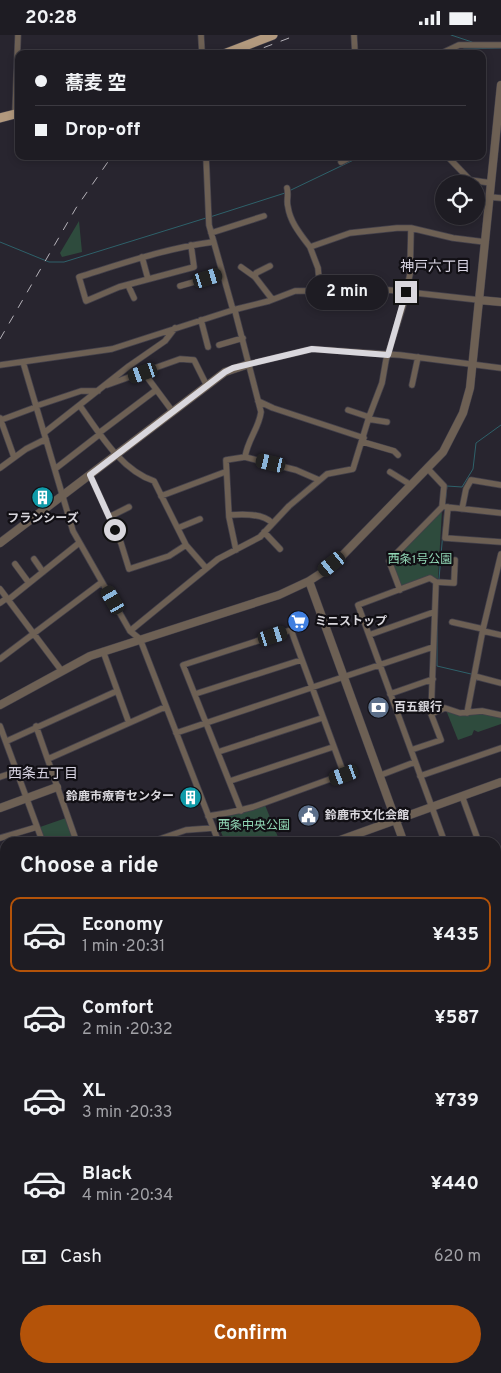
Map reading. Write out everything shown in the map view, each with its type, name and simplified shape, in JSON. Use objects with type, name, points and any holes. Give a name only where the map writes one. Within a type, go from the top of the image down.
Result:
[{"type":"main road","points":[[234,50],[273,35]]},
{"type":"main road","points":[[0,118],[15,114]]},
{"type":"street","points":[[18,35],[18,50]]},
{"type":"street","points":[[201,35],[202,50]]},
{"type":"street","points":[[354,35],[355,50]]},
{"type":"street","points":[[449,50],[460,45],[501,45]]},
{"type":"street","points":[[0,705],[61,670],[103,651],[279,595],[309,581],[338,559],[443,452],[460,419],[470,388],[489,197],[498,136],[501,85]]},
{"type":"street","points":[[206,160],[211,233],[242,338],[261,412],[259,423],[248,442],[245,457]]},
{"type":"street","points":[[341,162],[345,160]]},
{"type":"street","points":[[451,160],[470,180],[491,183]]},
{"type":"street","points":[[287,187],[290,197],[287,206],[292,219],[310,247],[318,268],[320,290]]},
{"type":"street","points":[[489,197],[501,197]]},
{"type":"street","points":[[211,233],[264,216]]},
{"type":"street","points":[[310,247],[350,233],[371,229],[411,228],[453,239],[485,241]]},
{"type":"street","points":[[130,631],[218,559],[256,539],[319,481],[335,471],[353,469],[368,418],[382,383],[406,292],[410,274],[411,228]]},
{"type":"street","points":[[191,245],[194,267],[101,293],[86,301],[79,277],[142,257],[191,245],[213,242]]},
{"type":"street","points":[[142,257],[148,279]]},
{"type":"street","points":[[255,277],[256,273],[270,265]]},
{"type":"street","points":[[241,267],[255,277],[272,299]]},
{"type":"street","points":[[180,286],[222,274]]},
{"type":"street","points":[[128,285],[134,299]]},
{"type":"street","points":[[0,365],[112,349],[272,299],[287,292],[320,290],[406,292],[501,302]]},
{"type":"street","points":[[200,320],[208,347]]},
{"type":"street","points":[[0,468],[45,436],[80,405],[165,341],[176,328]]},
{"type":"street","points":[[219,345],[242,338]]},
{"type":"street","points":[[0,543],[225,372],[249,364],[312,349],[418,357],[501,368]]},
{"type":"street","points":[[412,385],[418,357]]},
{"type":"street","points":[[106,385],[180,359],[194,360],[207,385]]},
{"type":"street","points":[[23,362],[79,543],[130,631],[140,639],[217,837]]},
{"type":"street","points":[[144,373],[173,412]]},
{"type":"street","points":[[14,457],[0,419],[86,389],[98,391]]},
{"type":"street","points":[[55,469],[156,390]]},
{"type":"street","points":[[258,401],[394,451],[398,455]]},
{"type":"street","points":[[80,405],[117,455],[140,477],[154,481],[186,545],[206,568]]},
{"type":"street","points":[[348,410],[368,418],[387,422]]},
{"type":"street","points":[[236,550],[229,515],[229,492],[225,471],[226,460],[245,457],[296,469],[319,481]]},
{"type":"street","points":[[428,469],[444,486],[445,538],[501,542]]},
{"type":"street","points":[[161,496],[225,471]]},
{"type":"street","points":[[390,472],[411,485]]},
{"type":"street","points":[[90,475],[121,543],[128,569],[169,556],[186,545]]},
{"type":"street","points":[[462,509],[466,489],[471,480],[501,485]]},
{"type":"street","points":[[109,517],[130,507]]},
{"type":"street","points":[[445,507],[501,513]]},
{"type":"street","points":[[400,589],[390,561],[445,507]]},
{"type":"street","points":[[229,515],[254,515],[268,519],[272,523]]},
{"type":"street","points":[[178,528],[200,519]]},
{"type":"street","points":[[264,532],[280,549]]},
{"type":"street","points":[[0,603],[8,599],[79,543]]},
{"type":"street","points":[[467,713],[483,630],[501,554]]},
{"type":"street","points":[[34,559],[43,572]]},
{"type":"street","points":[[443,837],[358,605],[430,579],[454,583],[455,561]]},
{"type":"street","points":[[14,564],[29,583]]},
{"type":"street","points":[[309,581],[402,837]]},
{"type":"street","points":[[0,659],[102,582]]},
{"type":"street","points":[[411,750],[441,740],[431,714],[434,612],[439,582]]},
{"type":"street","points":[[0,589],[61,670]]},
{"type":"street","points":[[369,635],[434,612]]},
{"type":"street","points":[[452,622],[501,635]]},
{"type":"street","points":[[208,816],[241,811],[344,775],[291,631],[183,665],[241,811]]},
{"type":"street","points":[[176,733],[433,647]]},
{"type":"street","points":[[103,651],[129,723]]},
{"type":"street","points":[[195,694],[301,659]]},
{"type":"street","points":[[474,675],[501,683]]},
{"type":"street","points":[[390,694],[433,679]]},
{"type":"street","points":[[7,741],[36,726],[117,691]]},
{"type":"street","points":[[48,759],[165,707]]},
{"type":"street","points":[[431,714],[445,708],[467,713],[482,711],[501,715]]},
{"type":"street","points":[[218,752],[322,718]]},
{"type":"street","points":[[0,726],[41,837]]},
{"type":"street","points":[[36,726],[75,837]]},
{"type":"street","points":[[230,781],[334,747]]},
{"type":"street","points":[[420,776],[501,748]]},
{"type":"street","points":[[381,775],[415,762]]},
{"type":"street","points":[[0,777],[18,771]]},
{"type":"street","points":[[348,837],[501,782]]},
{"type":"street","points":[[0,807],[57,787]]},
{"type":"street","points":[[462,796],[477,837]]},
{"type":"street","points":[[3,837],[37,827]]},
{"type":"street","points":[[167,837],[186,831],[213,828]]},
{"type":"green space","points":[[79,221],[82,252],[62,257],[60,253]]},
{"type":"green space","name":"西条1号公園","points":[[442,510],[438,579],[431,576],[401,586],[392,562]]},
{"type":"green space","points":[[446,710],[501,716],[501,724],[478,732],[474,730],[472,735],[458,740]]},
{"type":"green space","name":"西条中央公園","points":[[265,805],[278,837],[223,837],[215,817]]},
{"type":"green space","points":[[66,818],[73,837],[43,837],[40,827]]},
{"type":"waterway","points":[[451,35],[472,42]]},
{"type":"waterway","points":[[461,50],[501,48]]},
{"type":"waterway","points":[[291,190],[354,160]]},
{"type":"waterway","points":[[210,217],[285,193]]},
{"type":"waterway","points":[[0,242],[49,262],[64,262],[206,218]]},
{"type":"waterway","points":[[445,504],[447,486],[462,487],[473,469],[476,443],[501,425]]},
{"type":"waterway","points":[[439,579],[445,508]]},
{"type":"waterway","points":[[437,620],[437,666],[471,674]]},
{"type":"railway","points":[[258,50],[297,35]]},
{"type":"railway","points":[[0,339],[76,208],[109,160]]},
{"type":"place","name":"フランシーズ","points":[[43,498]]},
{"type":"place","name":"ミニストップ","points":[[299,622]]},
{"type":"place","name":"百五銀行","points":[[378,708]]},
{"type":"place","name":"鈴鹿市療育センター","points":[[190,797]]},
{"type":"place","name":"鈴鹿市文化会館","points":[[309,816]]},
{"type":"district","name":"神戸六丁目","points":[[435,267]]},
{"type":"district","name":"西条五丁目","points":[[43,774]]},
{"type":"route","points":[[115,530],[90,475],[225,372],[233,368],[312,349],[388,355],[406,292]]}]
